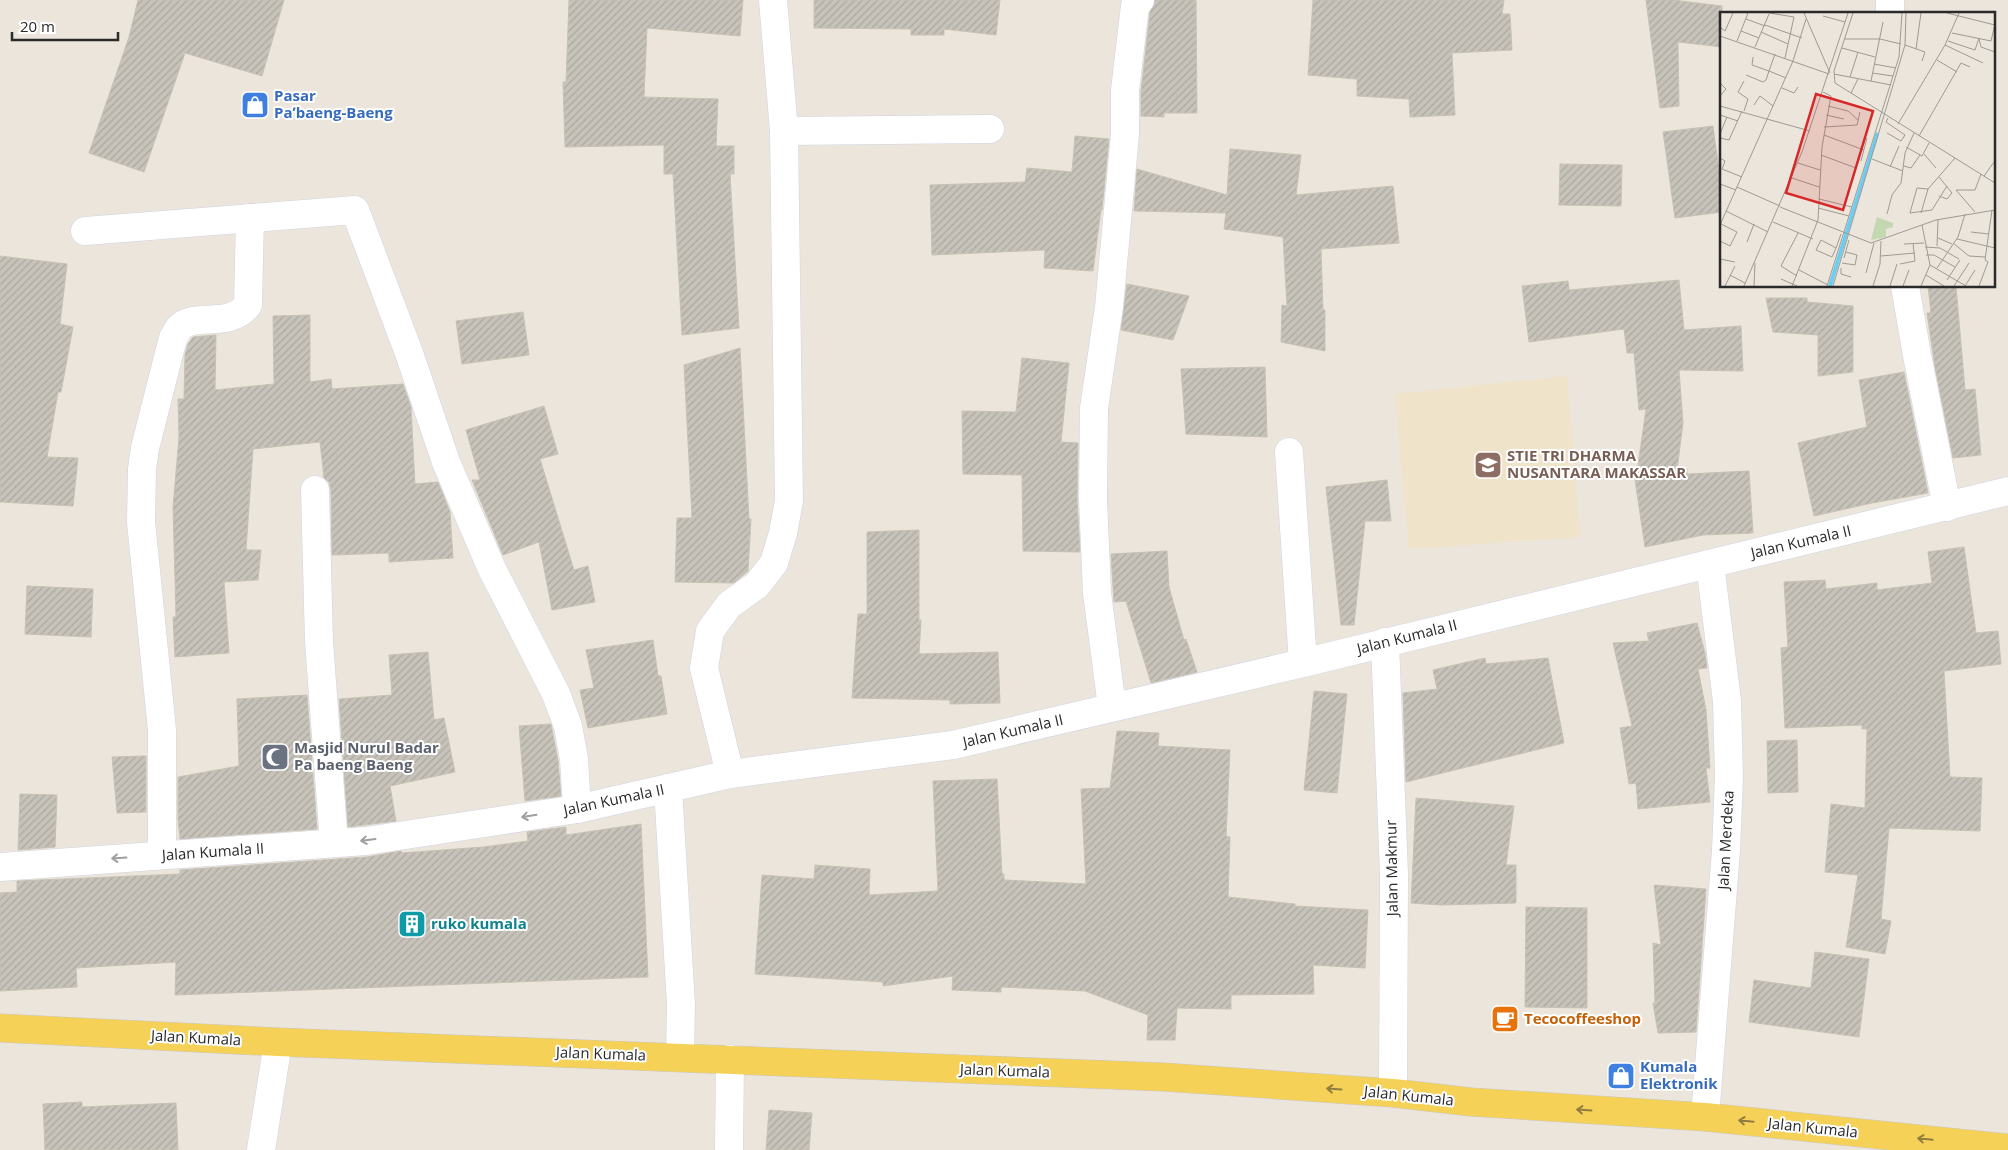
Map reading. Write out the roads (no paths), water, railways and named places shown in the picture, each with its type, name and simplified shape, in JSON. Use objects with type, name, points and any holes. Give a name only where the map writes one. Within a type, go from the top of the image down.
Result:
[{"type":"main road","name":"Jalan Kumala","points":[[0,1028],[278,1042],[1163,1077],[1393,1093],[1471,1102],[1705,1117],[2008,1148]]},
{"type":"street","points":[[730,774],[704,668],[710,631],[729,605],[757,585],[774,563],[783,533],[789,500],[784,131],[773,0]]},
{"type":"street","points":[[1112,707],[1097,592],[1093,499],[1094,408],[1109,307],[1125,134],[1125,90],[1135,6],[1140,0]]},
{"type":"street","points":[[784,131],[990,129]]},
{"type":"street","points":[[85,231],[355,210],[403,338],[446,462],[491,567],[556,694],[568,726],[574,759],[577,809]]},
{"type":"street","points":[[162,856],[162,730],[141,522],[142,469],[145,448],[172,338],[180,326],[194,320],[226,319],[242,312],[248,305],[250,218]]},
{"type":"street","points":[[1906,288],[1917,355],[1947,507]]},
{"type":"street","points":[[1289,452],[1303,663]]},
{"type":"street","points":[[315,490],[319,642],[334,843]]},
{"type":"street","name":"Jalan Kumala II","points":[[0,867],[366,841],[577,809],[730,774],[953,745],[1303,663],[2008,491]]},
{"type":"street","name":"Jalan Merdeka","points":[[1705,1117],[1726,851],[1728,777],[1727,701],[1710,564]]},
{"type":"street","name":"Jalan Makmur","points":[[1385,642],[1394,875],[1393,1093]]},
{"type":"street","points":[[668,788],[681,1005],[680,1057]]},
{"type":"street","points":[[262,1150],[278,1042]]},
{"type":"street","points":[[729,1150],[730,1060]]},
{"type":"place","name":"Pasar Paʼbaeng-Baeng","points":[[255,105]]},
{"type":"place","name":"STIE TRI DHARMA NUSANTARA MAKASSAR","points":[[1488,465]]},
{"type":"place","name":"Masjid Nurul Badar Pa baeng Baeng","points":[[275,757]]},
{"type":"place","name":"ruko kumala","points":[[412,924]]},
{"type":"place","name":"Tecocoffeeshop","points":[[1505,1019]]},
{"type":"place","name":"Kumala Elektronik","points":[[1621,1076]]}]
